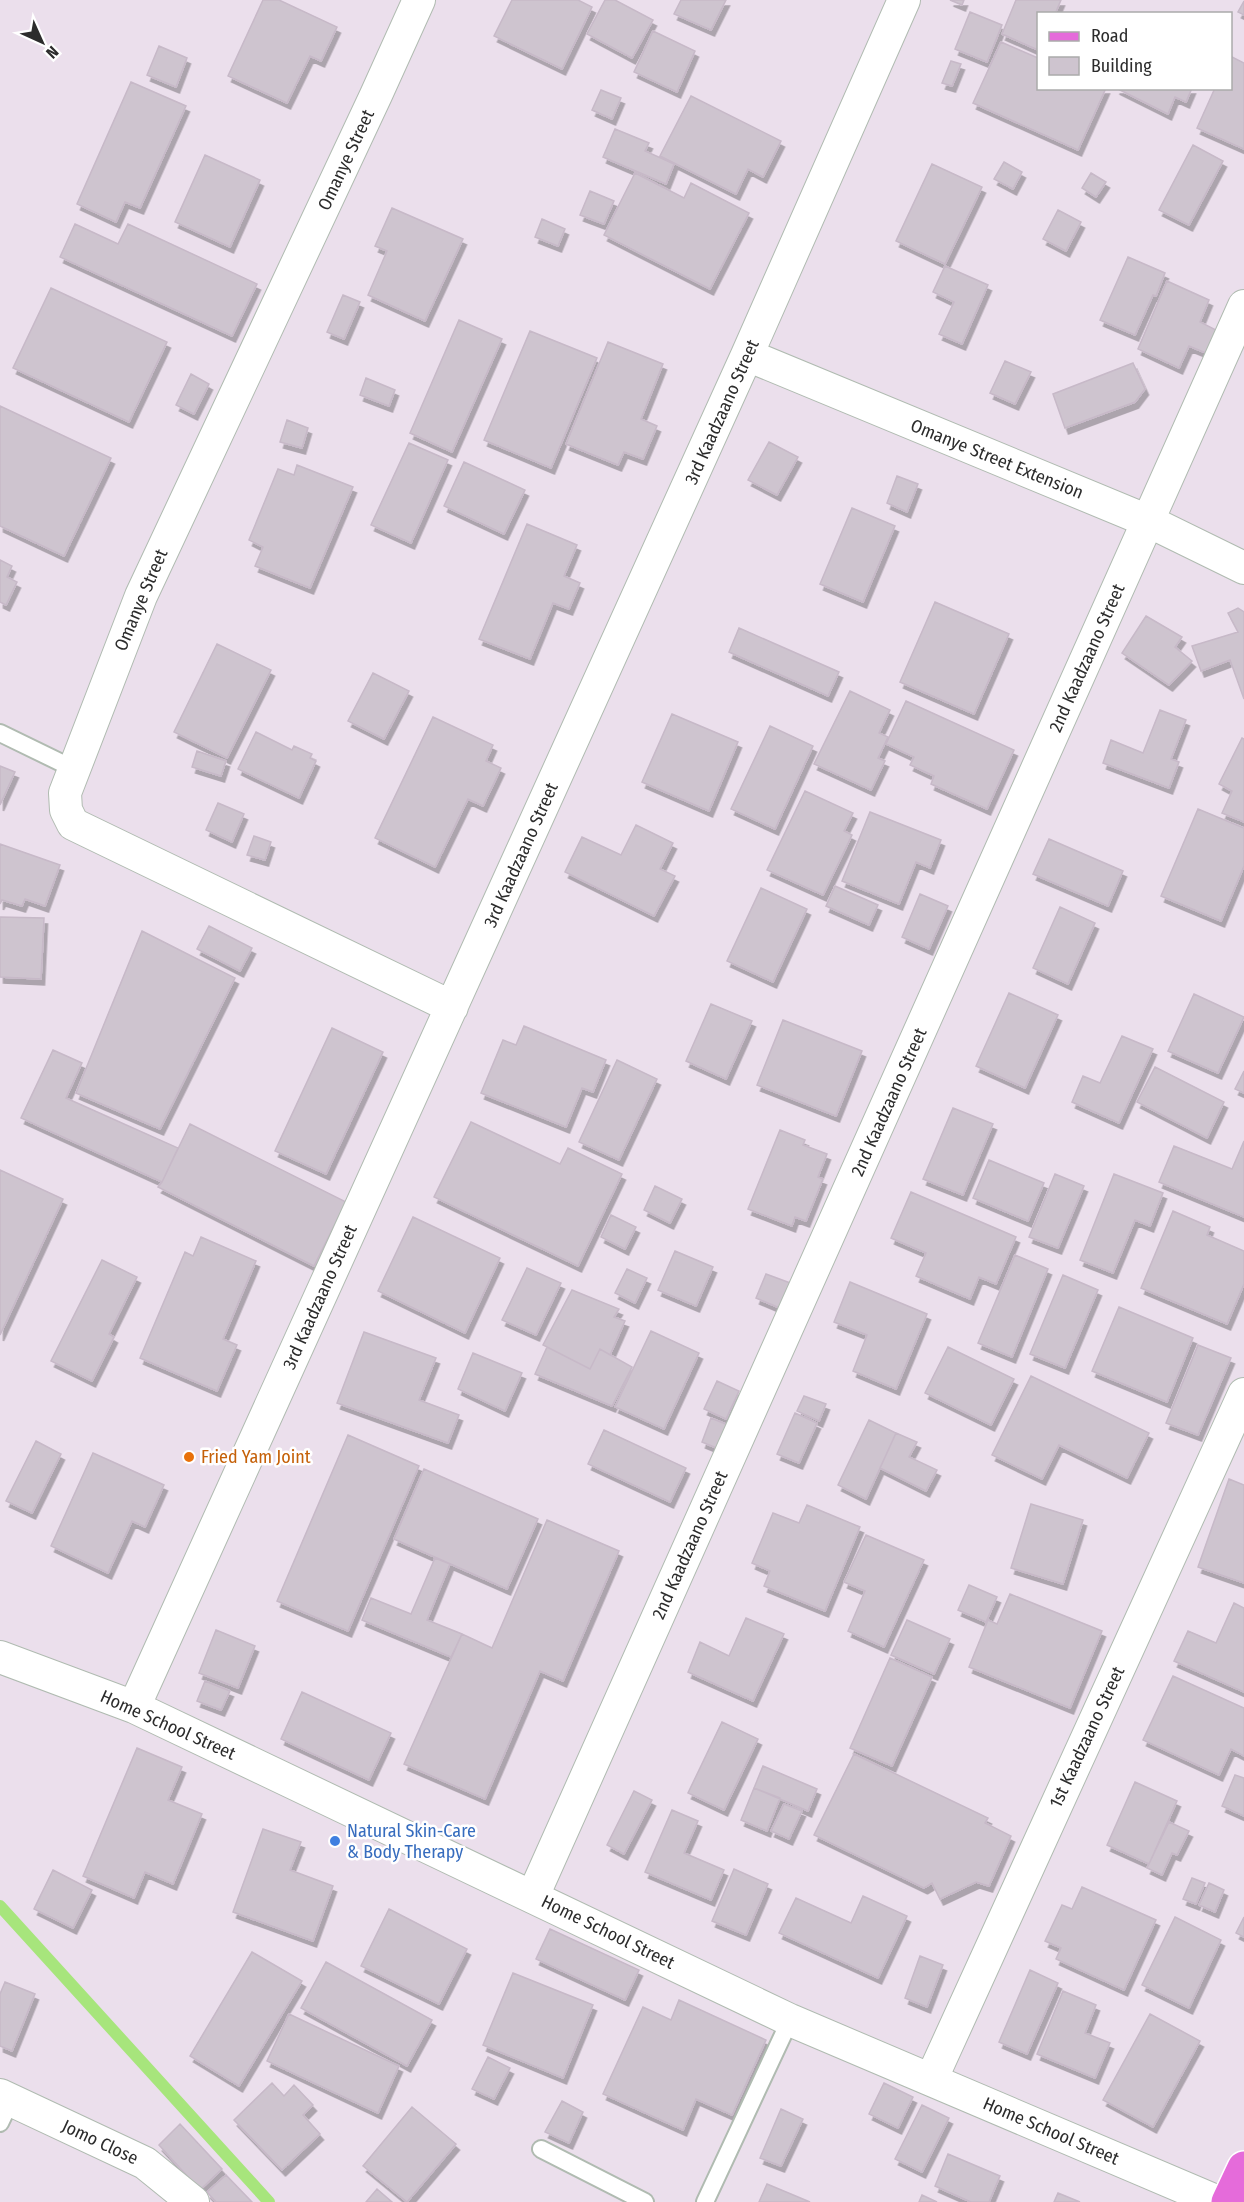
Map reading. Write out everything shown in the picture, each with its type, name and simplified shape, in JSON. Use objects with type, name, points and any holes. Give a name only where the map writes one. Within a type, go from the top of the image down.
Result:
[{"type":"main road","points":[[1228,2202],[1244,2168]]},
{"type":"street","name":"Omanye Street","points":[[418,0],[371,106],[141,596],[65,793],[66,810],[73,824],[452,1007]]},
{"type":"street","name":"3rd Kaadzaano Street","points":[[134,1707],[747,355],[904,0]]},
{"type":"street","name":"2nd Kaadzaano Street","points":[[533,1896],[1244,306]]},
{"type":"street","name":"Omanye Street Extension","points":[[747,355],[1148,521],[1244,568]]},
{"type":"street","name":"1st Kaadzaano Street","points":[[931,2080],[1244,1394]]},
{"type":"street","name":"Home School Street","points":[[0,1657],[134,1707],[790,2020],[1218,2202]]},
{"type":"street","name":"Jomo Close","points":[[4,2106],[146,2163],[193,2202]]},
{"type":"lane","points":[[0,733],[74,769]]},
{"type":"lane","points":[[705,2202],[790,2020]]},
{"type":"lane","points":[[541,2149],[645,2202]]},
{"type":"building","points":[[263,0],[279,0],[337,27],[321,61],[310,56],[287,103],[228,76]]},
{"type":"building","points":[[512,0],[578,0],[592,7],[562,69],[494,36]]},
{"type":"building","points":[[605,0],[615,0],[653,20],[632,58],[587,34]]},
{"type":"building","points":[[681,0],[726,0],[711,30],[674,14]]},
{"type":"building","points":[[950,0],[964,0],[962,5]]},
{"type":"building","points":[[1016,0],[1061,0],[1056,12],[1037,12],[1037,50],[1002,34]]},
{"type":"building","points":[[1244,1],[1244,15],[1238,12]]},
{"type":"building","points":[[970,12],[1002,25],[987,62],[955,49]]},
{"type":"building","points":[[653,31],[695,51],[677,92],[634,72]]},
{"type":"building","points":[[1001,42],[1037,58],[1037,90],[1105,90],[1078,150],[973,103]]},
{"type":"building","points":[[159,46],[187,58],[176,87],[147,75]]},
{"type":"building","points":[[1232,57],[1244,63],[1244,149],[1197,128],[1214,90],[1232,90]]},
{"type":"building","points":[[951,61],[961,64],[952,86],[942,83]]},
{"type":"building","points":[[131,82],[186,106],[140,208],[125,202],[116,222],[77,204]]},
{"type":"building","points":[[601,90],[621,98],[612,119],[592,110]]},
{"type":"building","points":[[1120,90],[1191,90],[1186,102],[1175,97],[1168,114]]},
{"type":"building","points":[[691,96],[781,141],[763,177],[748,169],[736,194],[660,156]]},
{"type":"building","points":[[615,129],[649,143],[645,151],[674,164],[666,184],[603,157]]},
{"type":"building","points":[[1193,145],[1223,161],[1189,225],[1159,210]]},
{"type":"building","points":[[205,155],[260,180],[230,247],[175,222]]},
{"type":"building","points":[[1004,162],[1022,172],[1013,189],[994,179]]},
{"type":"building","points":[[932,164],[982,187],[945,264],[896,241]]},
{"type":"building","points":[[635,173],[684,198],[691,183],[749,213],[710,289],[604,235]]},
{"type":"building","points":[[1091,173],[1106,182],[1096,197],[1082,188]]},
{"type":"building","points":[[590,191],[614,201],[604,224],[580,215]]},
{"type":"building","points":[[392,208],[463,239],[425,321],[368,295],[387,251],[375,246]]},
{"type":"building","points":[[1058,210],[1081,222],[1066,251],[1043,239]]},
{"type":"building","points":[[542,219],[565,229],[558,246],[535,237]]},
{"type":"building","points":[[75,224],[118,244],[128,224],[257,284],[232,336],[60,257]]},
{"type":"building","points":[[1128,257],[1165,273],[1156,296],[1153,295],[1135,335],[1100,320]]},
{"type":"building","points":[[945,266],[988,285],[962,344],[939,334],[954,302],[933,292]]},
{"type":"building","points":[[1167,281],[1209,300],[1200,322],[1216,330],[1206,353],[1189,346],[1179,368],[1138,349]]},
{"type":"building","points":[[51,288],[167,342],[129,422],[13,368]]},
{"type":"building","points":[[343,295],[360,302],[344,339],[327,332]]},
{"type":"building","points":[[459,320],[502,339],[452,452],[410,433]]},
{"type":"building","points":[[530,331],[597,358],[551,468],[484,440]]},
{"type":"building","points":[[608,342],[663,364],[641,419],[657,426],[643,459],[624,452],[618,465],[566,444]]},
{"type":"building","points":[[1005,361],[1031,372],[1015,404],[990,393]]},
{"type":"building","points":[[1133,363],[1145,389],[1135,402],[1065,428],[1053,394]]},
{"type":"building","points":[[191,374],[209,384],[194,414],[176,405]]},
{"type":"building","points":[[366,378],[395,390],[389,406],[360,395]]},
{"type":"building","points":[[0,406],[111,458],[64,556],[0,526]]},
{"type":"building","points":[[287,420],[308,428],[302,448],[280,442]]},
{"type":"building","points":[[769,442],[798,457],[777,495],[748,480]]},
{"type":"building","points":[[409,443],[448,460],[411,543],[371,525]]},
{"type":"building","points":[[464,462],[525,490],[504,534],[444,506]]},
{"type":"building","points":[[297,465],[353,487],[310,588],[255,566],[263,547],[249,540],[278,469],[294,475]]},
{"type":"building","points":[[897,476],[918,484],[907,512],[887,503]]},
{"type":"building","points":[[852,508],[895,526],[863,602],[820,584]]},
{"type":"building","points":[[527,524],[577,545],[564,576],[580,583],[569,609],[553,603],[530,659],[479,639]]},
{"type":"building","points":[[0,560],[12,566],[7,577],[17,582],[6,605],[0,602]]},
{"type":"building","points":[[935,602],[1009,634],[974,714],[900,682]]},
{"type":"building","points":[[1238,608],[1244,612],[1244,699],[1230,660],[1201,671],[1192,646],[1238,632],[1228,613]]},
{"type":"building","points":[[1146,616],[1182,637],[1175,647],[1192,661],[1169,685],[1122,653]]},
{"type":"building","points":[[739,628],[839,672],[828,696],[729,652]]},
{"type":"building","points":[[217,644],[271,670],[227,758],[174,732]]},
{"type":"building","points":[[373,673],[409,691],[384,739],[348,721]]},
{"type":"building","points":[[850,691],[890,710],[879,733],[888,737],[878,758],[885,761],[871,790],[814,764]]},
{"type":"building","points":[[906,701],[1014,750],[987,809],[931,784],[934,776],[910,765],[914,757],[886,744]]},
{"type":"building","points":[[1160,710],[1186,720],[1171,759],[1179,762],[1169,788],[1103,763],[1111,740],[1143,753]]},
{"type":"building","points":[[672,714],[738,742],[709,811],[642,782]]},
{"type":"building","points":[[433,717],[493,745],[486,761],[501,768],[483,806],[468,799],[435,867],[375,838]]},
{"type":"building","points":[[770,726],[813,746],[775,829],[731,809]]},
{"type":"building","points":[[256,732],[292,750],[294,746],[312,754],[310,758],[316,761],[299,798],[238,769]]},
{"type":"building","points":[[1242,738],[1244,739],[1244,822],[1222,813],[1232,791],[1219,784]]},
{"type":"building","points":[[197,751],[226,761],[221,776],[192,767]]},
{"type":"building","points":[[0,766],[15,772],[0,805]]},
{"type":"building","points":[[805,791],[853,813],[844,831],[852,835],[823,895],[767,870]]},
{"type":"building","points":[[218,803],[244,814],[232,842],[206,830]]},
{"type":"building","points":[[1198,809],[1244,828],[1244,866],[1221,921],[1161,896]]},
{"type":"building","points":[[870,812],[941,840],[930,868],[916,862],[899,904],[842,881]]},
{"type":"building","points":[[636,825],[673,843],[660,869],[675,876],[654,916],[565,872],[582,837],[621,855]]},
{"type":"building","points":[[254,836],[271,842],[265,860],[247,855]]},
{"type":"building","points":[[1049,839],[1123,871],[1108,906],[1033,874]]},
{"type":"building","points":[[0,844],[60,865],[45,906],[25,899],[22,906],[2,900],[0,904]]},
{"type":"building","points":[[835,886],[878,905],[869,925],[826,906]]},
{"type":"building","points":[[761,888],[807,909],[773,982],[727,961]]},
{"type":"building","points":[[920,894],[948,906],[929,949],[902,937]]},
{"type":"building","points":[[1060,907],[1095,923],[1068,984],[1033,968]]},
{"type":"building","points":[[0,917],[44,918],[41,979],[0,977]]},
{"type":"building","points":[[209,926],[252,948],[240,971],[197,949]]},
{"type":"building","points":[[142,931],[235,978],[160,1129],[76,1093]]},
{"type":"building","points":[[1009,993],[1058,1015],[1025,1088],[976,1066]]},
{"type":"building","points":[[1194,994],[1244,1017],[1218,1073],[1168,1051]]},
{"type":"building","points":[[711,1004],[752,1021],[726,1079],[686,1061]]},
{"type":"building","points":[[783,1020],[862,1051],[836,1116],[757,1085]]},
{"type":"building","points":[[524,1026],[606,1060],[593,1092],[582,1088],[566,1127],[481,1093],[503,1040],[516,1045]]},
{"type":"building","points":[[332,1028],[383,1052],[326,1174],[275,1151]]},
{"type":"building","points":[[1122,1036],[1153,1049],[1119,1123],[1072,1102],[1083,1076],[1100,1083]]},
{"type":"building","points":[[53,1050],[82,1063],[66,1098],[178,1148],[162,1182],[21,1118]]},
{"type":"building","points":[[617,1060],[657,1079],[619,1160],[579,1142]]},
{"type":"building","points":[[1155,1067],[1224,1102],[1207,1138],[1137,1102]]},
{"type":"building","points":[[1244,1071],[1244,1093],[1235,1089]]},
{"type":"building","points":[[953,1108],[993,1124],[963,1195],[923,1179]]},
{"type":"building","points":[[471,1122],[560,1164],[568,1148],[622,1174],[578,1266],[434,1197]]},
{"type":"building","points":[[190,1124],[346,1202],[314,1266],[158,1187]]},
{"type":"building","points":[[780,1130],[805,1140],[803,1145],[827,1154],[818,1177],[823,1179],[806,1221],[795,1217],[792,1226],[748,1209]]},
{"type":"building","points":[[1244,1141],[1244,1217],[1159,1182],[1174,1146],[1232,1169]]},
{"type":"building","points":[[989,1160],[1044,1183],[1028,1221],[973,1198]]},
{"type":"building","points":[[0,1170],[63,1199],[0,1335]]},
{"type":"building","points":[[1055,1174],[1084,1186],[1058,1248],[1029,1237]]},
{"type":"building","points":[[1114,1174],[1163,1193],[1150,1226],[1135,1220],[1113,1273],[1080,1260]]},
{"type":"building","points":[[655,1186],[682,1199],[670,1223],[644,1210]]},
{"type":"building","points":[[911,1192],[1016,1237],[996,1284],[979,1277],[970,1299],[916,1276],[926,1253],[891,1238]]},
{"type":"building","points":[[1173,1211],[1210,1227],[1207,1235],[1244,1251],[1244,1284],[1227,1324],[1141,1288]]},
{"type":"building","points":[[611,1215],[636,1227],[625,1249],[601,1237]]},
{"type":"building","points":[[413,1217],[500,1258],[465,1333],[378,1291]]},
{"type":"building","points":[[201,1237],[256,1261],[223,1339],[237,1345],[217,1391],[140,1358],[185,1252],[193,1256]]},
{"type":"building","points":[[675,1251],[713,1267],[696,1306],[658,1290]]},
{"type":"building","points":[[1015,1255],[1048,1269],[1012,1357],[978,1343]]},
{"type":"building","points":[[102,1260],[137,1277],[109,1334],[114,1337],[92,1381],[51,1361]]},
{"type":"building","points":[[527,1268],[561,1283],[536,1335],[502,1320]]},
{"type":"building","points":[[627,1269],[647,1278],[635,1303],[615,1293]]},
{"type":"building","points":[[766,1274],[793,1284],[782,1309],[756,1298]]},
{"type":"building","points":[[1063,1275],[1098,1290],[1065,1368],[1030,1354]]},
{"type":"building","points":[[850,1282],[927,1314],[896,1389],[853,1371],[867,1335],[834,1322]]},
{"type":"building","points":[[572,1290],[619,1309],[614,1317],[625,1321],[610,1355],[600,1349],[590,1369],[543,1345]]},
{"type":"building","points":[[1119,1307],[1193,1338],[1167,1402],[1092,1371]]},
{"type":"building","points":[[651,1331],[699,1353],[664,1429],[615,1407]]},
{"type":"building","points":[[364,1332],[436,1358],[419,1400],[459,1415],[448,1443],[337,1403]]},
{"type":"building","points":[[1198,1345],[1231,1358],[1198,1435],[1166,1423]]},
{"type":"building","points":[[547,1347],[590,1369],[600,1349],[632,1367],[612,1406],[535,1374]]},
{"type":"building","points":[[948,1347],[1014,1379],[991,1425],[925,1393]]},
{"type":"building","points":[[473,1353],[522,1373],[505,1411],[458,1389]]},
{"type":"building","points":[[1031,1376],[1149,1433],[1127,1478],[1059,1445],[1042,1479],[992,1455]]},
{"type":"building","points":[[717,1381],[739,1391],[726,1419],[704,1409]]},
{"type":"building","points":[[804,1396],[826,1404],[819,1421],[797,1411]]},
{"type":"building","points":[[795,1413],[817,1423],[799,1463],[777,1454]]},
{"type":"building","points":[[711,1418],[728,1425],[719,1449],[702,1442]]},
{"type":"building","points":[[869,1420],[896,1433],[866,1499],[838,1485]]},
{"type":"building","points":[[604,1430],[686,1468],[670,1502],[588,1464]]},
{"type":"building","points":[[896,1433],[917,1442],[909,1457],[937,1470],[926,1491],[880,1468]]},
{"type":"building","points":[[348,1435],[419,1466],[348,1631],[277,1601]]},
{"type":"building","points":[[36,1441],[61,1454],[32,1513],[6,1501]]},
{"type":"building","points":[[93,1453],[164,1485],[145,1527],[132,1521],[108,1573],[51,1546]]},
{"type":"building","points":[[424,1469],[538,1519],[507,1589],[394,1539]]},
{"type":"building","points":[[1229,1479],[1244,1485],[1244,1583],[1198,1567]]},
{"type":"building","points":[[1031,1504],[1083,1520],[1063,1584],[1011,1568]]},
{"type":"building","points":[[807,1505],[860,1527],[825,1611],[764,1586],[770,1571],[752,1563],[773,1513],[799,1523]]},
{"type":"building","points":[[547,1520],[619,1551],[563,1681],[540,1671],[485,1799],[404,1764],[462,1634],[492,1648]]},
{"type":"building","points":[[866,1535],[924,1560],[884,1647],[848,1631],[865,1591],[844,1582]]},
{"type":"building","points":[[435,1558],[450,1564],[427,1620],[462,1634],[451,1657],[362,1620],[371,1598],[411,1614]]},
{"type":"building","points":[[969,1585],[997,1597],[986,1622],[958,1610]]},
{"type":"building","points":[[1010,1594],[1102,1631],[1070,1708],[969,1667],[988,1620],[997,1624]]},
{"type":"building","points":[[1234,1603],[1244,1608],[1244,1692],[1174,1661],[1188,1631],[1216,1643]]},
{"type":"building","points":[[746,1618],[784,1634],[753,1701],[688,1672],[700,1642],[729,1656]]},
{"type":"building","points":[[907,1620],[950,1639],[934,1674],[891,1655]]},
{"type":"building","points":[[216,1630],[255,1646],[238,1688],[199,1673]]},
{"type":"building","points":[[890,1658],[932,1677],[892,1766],[850,1748]]},
{"type":"building","points":[[1173,1676],[1244,1708],[1244,1756],[1231,1749],[1219,1775],[1143,1740]]},
{"type":"building","points":[[205,1681],[230,1691],[221,1710],[197,1701]]},
{"type":"building","points":[[302,1692],[391,1733],[369,1780],[281,1739]]},
{"type":"building","points":[[722,1722],[758,1739],[724,1810],[688,1793]]},
{"type":"building","points":[[137,1748],[182,1767],[168,1800],[202,1814],[173,1884],[145,1872],[134,1898],[83,1876]]},
{"type":"building","points":[[854,1754],[988,1818],[985,1823],[1011,1836],[989,1886],[976,1882],[940,1899],[932,1883],[924,1888],[814,1835]]},
{"type":"building","points":[[763,1766],[817,1789],[808,1811],[754,1788]]},
{"type":"building","points":[[1235,1775],[1244,1778],[1244,1816],[1222,1806]]},
{"type":"building","points":[[1135,1782],[1177,1801],[1149,1864],[1107,1845]]},
{"type":"building","points":[[754,1788],[780,1798],[767,1831],[741,1820]]},
{"type":"building","points":[[634,1791],[652,1800],[624,1854],[607,1845]]},
{"type":"building","points":[[784,1804],[802,1811],[789,1839],[771,1831]]},
{"type":"building","points":[[672,1810],[698,1821],[684,1853],[724,1870],[711,1900],[645,1872]]},
{"type":"building","points":[[1169,1822],[1189,1831],[1177,1855],[1172,1853],[1162,1875],[1147,1868]]},
{"type":"building","points":[[263,1829],[301,1842],[290,1870],[333,1886],[313,1941],[233,1912]]},
{"type":"building","points":[[734,1869],[768,1884],[746,1935],[712,1921]]},
{"type":"building","points":[[53,1870],[92,1890],[73,1928],[34,1909]]},
{"type":"building","points":[[1192,1878],[1205,1883],[1196,1904],[1183,1899]]},
{"type":"building","points":[[1209,1883],[1224,1890],[1215,1912],[1199,1905]]},
{"type":"building","points":[[1082,1887],[1156,1920],[1124,1990],[1056,1959],[1061,1948],[1045,1941],[1062,1905],[1072,1909]]},
{"type":"building","points":[[863,1896],[907,1916],[878,1978],[779,1933],[796,1898],[851,1923]]},
{"type":"building","points":[[389,1909],[467,1949],[439,2004],[361,1966]]},
{"type":"building","points":[[1175,1917],[1221,1940],[1189,2008],[1142,1985]]},
{"type":"building","points":[[1244,1917],[1244,1937],[1236,1933]]},
{"type":"building","points":[[550,1929],[639,1970],[625,2000],[536,1959]]},
{"type":"building","points":[[252,1952],[302,1981],[239,2086],[190,2056]]},
{"type":"building","points":[[920,1956],[943,1965],[927,2007],[905,1998]]},
{"type":"building","points":[[326,1962],[432,2020],[407,2066],[301,2008]]},
{"type":"building","points":[[1030,1970],[1058,1983],[1027,2054],[999,2042]]},
{"type":"building","points":[[513,1973],[593,2005],[563,2078],[483,2045]]},
{"type":"building","points":[[5,1982],[35,1994],[12,2051],[0,2046],[0,1994]]},
{"type":"building","points":[[1063,1991],[1096,2005],[1085,2033],[1110,2043],[1095,2078],[1037,2054]]},
{"type":"building","points":[[679,2000],[766,2040],[732,2115],[696,2099],[683,2130],[603,2094],[643,2007],[671,2020]]},
{"type":"building","points":[[289,2014],[399,2066],[378,2113],[267,2061]]},
{"type":"building","points":[[1150,2014],[1200,2041],[1153,2127],[1103,2100]]},
{"type":"building","points":[[488,2057],[510,2068],[494,2099],[472,2089]]},
{"type":"building","points":[[272,2083],[284,2096],[294,2085],[313,2105],[303,2115],[320,2134],[282,2170],[234,2120]]},
{"type":"building","points":[[884,2083],[913,2097],[898,2128],[869,2114]]},
{"type":"building","points":[[562,2101],[583,2112],[569,2143],[545,2132]]},
{"type":"building","points":[[922,2105],[949,2118],[922,2172],[895,2159]]},
{"type":"building","points":[[412,2107],[456,2144],[407,2202],[363,2166]]},
{"type":"building","points":[[781,2109],[803,2119],[781,2166],[760,2158]]},
{"type":"building","points":[[180,2124],[222,2169],[200,2190],[159,2145]]},
{"type":"building","points":[[948,2154],[1000,2176],[989,2202],[971,2202],[935,2186]]},
{"type":"building","points":[[226,2175],[252,2202],[216,2202],[207,2192]]},
{"type":"building","points":[[767,2184],[810,2202],[759,2202]]},
{"type":"building","points":[[377,2189],[392,2202],[366,2202]]},
{"type":"building","points":[[1058,2193],[1080,2202],[1054,2202]]},
{"type":"building","points":[[922,2195],[937,2202],[919,2202]]},
{"type":"waterway","points":[[0,1906],[269,2202]]},
{"type":"place","name":"Fried Yam Joint","points":[[189,1457]]},
{"type":"place","name":"Natural Skin-Care & Body Therapy","points":[[335,1841]]}]
